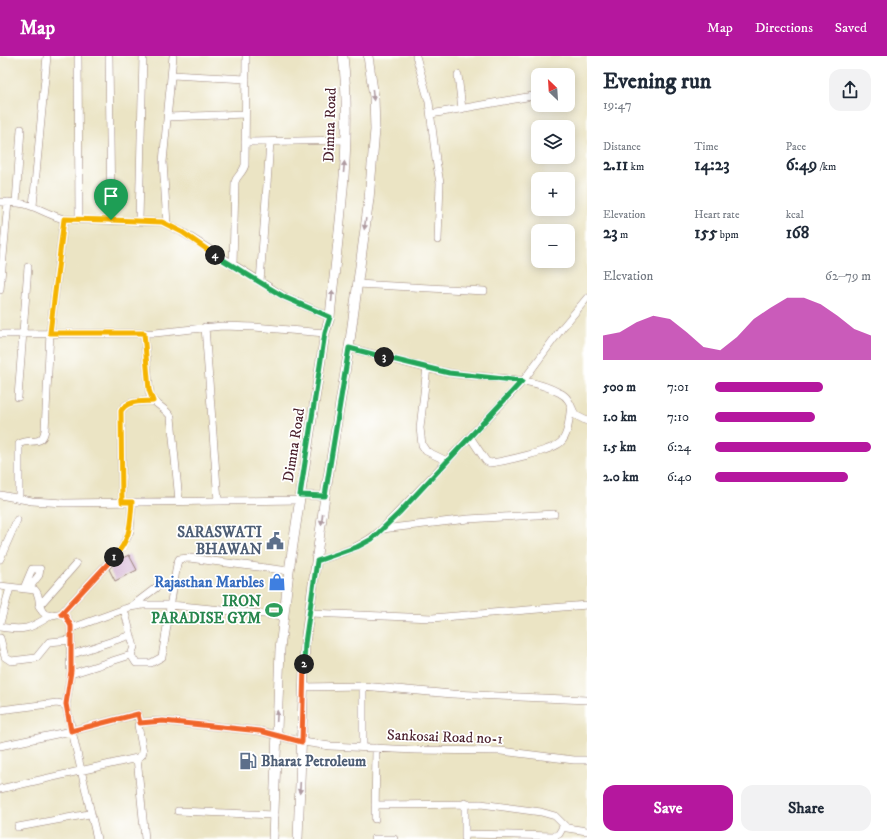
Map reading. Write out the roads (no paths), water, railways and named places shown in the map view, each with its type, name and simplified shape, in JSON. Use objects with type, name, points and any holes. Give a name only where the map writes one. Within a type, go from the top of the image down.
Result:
[{"type":"street","points":[[33,206],[47,56]]},
{"type":"street","points":[[78,56],[79,219]]},
{"type":"street","points":[[109,56],[111,220]]},
{"type":"street","points":[[139,220],[143,56]]},
{"type":"street","points":[[166,224],[163,162],[173,56]]},
{"type":"street","points":[[233,266],[234,182],[236,177],[244,171],[246,56]]},
{"type":"street","name":"Dimna Road","points":[[273,839],[280,649],[289,571],[300,497],[325,333],[330,317],[346,140],[346,87],[343,56]]},
{"type":"street","points":[[298,839],[305,643],[325,496],[349,348],[356,284],[369,199],[375,130],[374,97],[368,56]]},
{"type":"street","points":[[416,56],[426,89],[431,114],[440,183],[438,240]]},
{"type":"street","points":[[172,75],[246,79]]},
{"type":"street","points":[[458,75],[462,108]]},
{"type":"street","points":[[431,114],[531,96]]},
{"type":"street","points":[[168,118],[245,114]]},
{"type":"street","points":[[16,203],[21,129]]},
{"type":"street","points":[[245,142],[346,140]]},
{"type":"street","points":[[260,282],[270,142]]},
{"type":"street","points":[[0,202],[33,206],[47,214],[64,219],[139,220],[166,224],[294,302],[330,317]]},
{"type":"street","points":[[0,290],[8,202]]},
{"type":"street","points":[[19,498],[19,444],[23,442],[41,440],[44,437],[50,333],[64,219]]},
{"type":"street","points":[[18,397],[28,268]]},
{"type":"street","points":[[356,284],[484,291]]},
{"type":"street","points":[[317,561],[357,547],[372,539],[382,530],[522,381],[587,298]]},
{"type":"street","points":[[0,334],[144,333],[206,328],[254,327],[325,333]]},
{"type":"street","points":[[206,328],[218,501]]},
{"type":"street","points":[[144,333],[149,390],[153,401],[164,408],[172,417],[179,502]]},
{"type":"street","points":[[349,348],[468,376],[522,381],[558,392],[569,400],[575,415],[587,421]]},
{"type":"street","points":[[426,367],[420,437],[426,451],[447,461]]},
{"type":"street","points":[[122,502],[121,411],[124,406],[129,404],[153,401]]},
{"type":"street","points":[[470,437],[486,461],[490,463],[550,449],[561,442],[565,436],[571,406]]},
{"type":"street","points":[[0,495],[64,503],[218,501],[325,496]]},
{"type":"street","points":[[0,627],[23,630],[36,626],[50,616],[61,614],[122,548],[130,531],[132,502]]},
{"type":"street","points":[[382,530],[468,519],[554,514]]},
{"type":"street","points":[[0,559],[17,520]]},
{"type":"street","points":[[130,655],[136,663],[151,663],[162,657],[177,564],[179,560],[189,558],[289,571]]},
{"type":"street","points":[[39,606],[76,564]]},
{"type":"street","points":[[0,586],[10,588],[26,588],[38,593],[39,606],[45,614],[50,616]]},
{"type":"street","points":[[127,608],[157,587]]},
{"type":"street","points":[[0,623],[10,588]]},
{"type":"street","points":[[71,626],[79,627],[127,608],[143,605],[171,604],[284,616]]},
{"type":"street","points":[[310,613],[432,618],[587,605]]},
{"type":"street","points":[[71,671],[79,672],[130,655],[134,647],[127,608]]},
{"type":"street","points":[[61,614],[65,615],[71,626],[71,671],[66,704],[71,731],[82,771],[90,814],[97,839]]},
{"type":"street","points":[[70,655],[131,635]]},
{"type":"street","points":[[0,638],[5,657],[11,661],[36,658],[49,642],[70,640]]},
{"type":"street","points":[[303,687],[363,686],[452,694],[587,700]]},
{"type":"street","points":[[363,686],[363,747]]},
{"type":"street","points":[[0,710],[57,703],[66,704]]},
{"type":"street","points":[[0,746],[71,731],[138,714],[140,723],[138,729],[143,752],[142,756],[137,758],[0,789]]},
{"type":"street","name":"Sankosai Road no-1","points":[[140,723],[163,721],[260,731],[302,742],[376,748],[500,751],[574,760],[587,760]]},
{"type":"street","points":[[375,819],[376,748]]},
{"type":"street","points":[[137,758],[145,839]]},
{"type":"street","points":[[375,805],[465,803],[541,812],[555,816],[567,828],[587,831]]},
{"type":"street","points":[[465,803],[465,837],[555,836],[559,834],[564,825]]},
{"type":"street","points":[[178,811],[275,815]]},
{"type":"street","points":[[18,827],[90,814]]},
{"type":"street","points":[[374,839],[394,839]]},
{"type":"place","name":"SARASWATI BHAWAN","points":[[275,541]]},
{"type":"place","name":"Rajasthan Marbles","points":[[277,582]]},
{"type":"place","name":"IRON PARADISE GYM","points":[[274,610]]},
{"type":"place","name":"Bharat Petroleum","points":[[248,761]]}]
